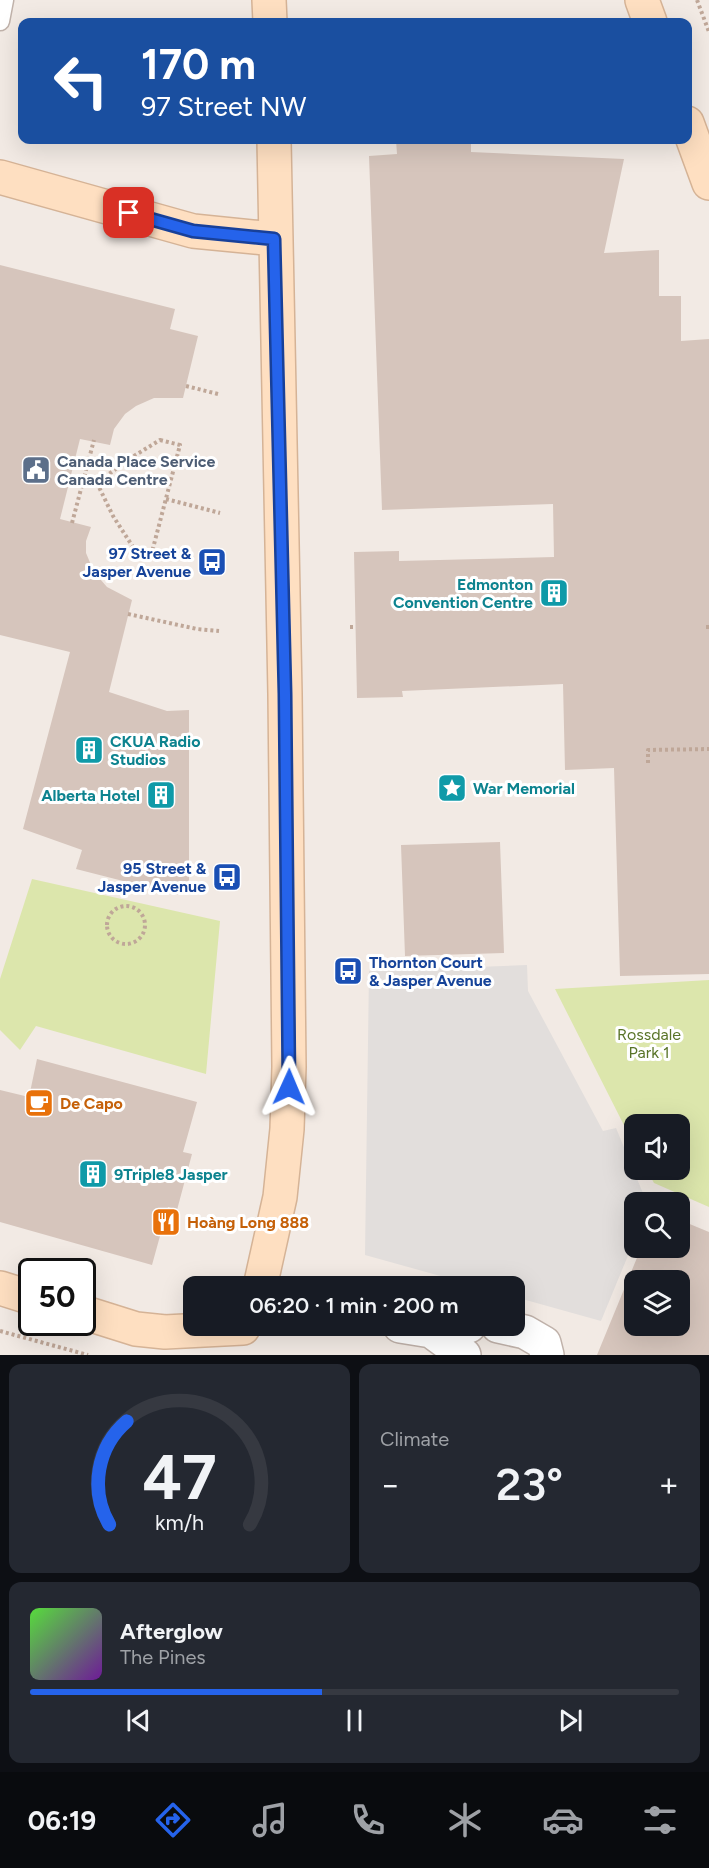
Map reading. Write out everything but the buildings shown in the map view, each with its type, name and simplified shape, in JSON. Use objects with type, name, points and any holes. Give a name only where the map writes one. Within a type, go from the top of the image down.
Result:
[{"type":"main road","points":[[269,0],[270,18]]},
{"type":"main road","points":[[642,0],[649,18]]},
{"type":"main road","points":[[692,137],[709,183]]},
{"type":"main road","points":[[262,1276],[280,1197],[287,1129],[289,1067],[285,694],[274,239],[274,144]]},
{"type":"main road","points":[[0,177],[193,231],[274,239]]},
{"type":"main road","points":[[0,1288],[18,1294]]},
{"type":"main road","points":[[96,1316],[136,1329],[183,1332]]},
{"type":"street","points":[[525,1332],[544,1343],[547,1355]]},
{"type":"street","points":[[429,1336],[464,1355]]},
{"type":"lane","points":[[0,21],[4,0]]},
{"type":"path","points":[[697,0],[709,32]]},
{"type":"path","points":[[186,386],[218,394]]},
{"type":"path","points":[[72,523],[94,440]]},
{"type":"path","points":[[160,440],[180,445],[166,499],[152,552],[133,547],[112,516],[97,483],[160,440]]},
{"type":"path","points":[[71,477],[84,480]]},
{"type":"path","points":[[166,499],[220,513]]},
{"type":"path","points":[[128,614],[197,629],[219,630]]},
{"type":"path","points":[[350,627],[356,627]]},
{"type":"path","points":[[648,763],[648,750],[709,749]]},
{"type":"path","points":[[131,906],[144,918],[144,930],[134,943],[119,943],[107,928],[110,916],[118,907],[131,906]]},
{"type":"path","points":[[0,1331],[88,1355]]},
{"type":"green space","points":[[32,879],[220,921],[206,1074],[36,1026],[20,1050],[0,1030],[0,979]]},
{"type":"green space","name":"Rossdale Park 1","points":[[709,980],[709,1207],[690,1199],[690,1192],[675,1192],[654,1183],[652,1180],[690,1180],[690,1114],[624,1114],[624,1125],[555,989]]},
{"type":"shaded area","points":[[527,965],[528,991],[603,1131],[616,1128],[624,1147],[624,1180],[637,1180],[642,1192],[624,1192],[624,1258],[627,1258],[601,1321],[525,1300],[525,1276],[440,1276],[365,1255],[369,971]]},
{"type":"place","name":"Canada Place Service Canada Centre","points":[[36,470]]},
{"type":"place","name":"97 Street & Jasper Avenue","points":[[212,562]]},
{"type":"place","name":"Edmonton Convention Centre","points":[[554,593]]},
{"type":"place","name":"CKUA Radio Studios","points":[[89,750]]},
{"type":"place","name":"War Memorial","points":[[452,788]]},
{"type":"place","name":"Alberta Hotel","points":[[161,795]]},
{"type":"place","name":"95 Street & Jasper Avenue","points":[[227,877]]},
{"type":"place","name":"Thornton Court & Jasper Avenue","points":[[348,971]]},
{"type":"place","name":"De Capo","points":[[39,1103]]},
{"type":"place","name":"9Triple8 Jasper","points":[[93,1174]]},
{"type":"place","name":"Hoàng Long 888","points":[[166,1222]]},
{"type":"route","points":[[129,213],[193,231],[274,239],[285,694],[289,1087]]}]
